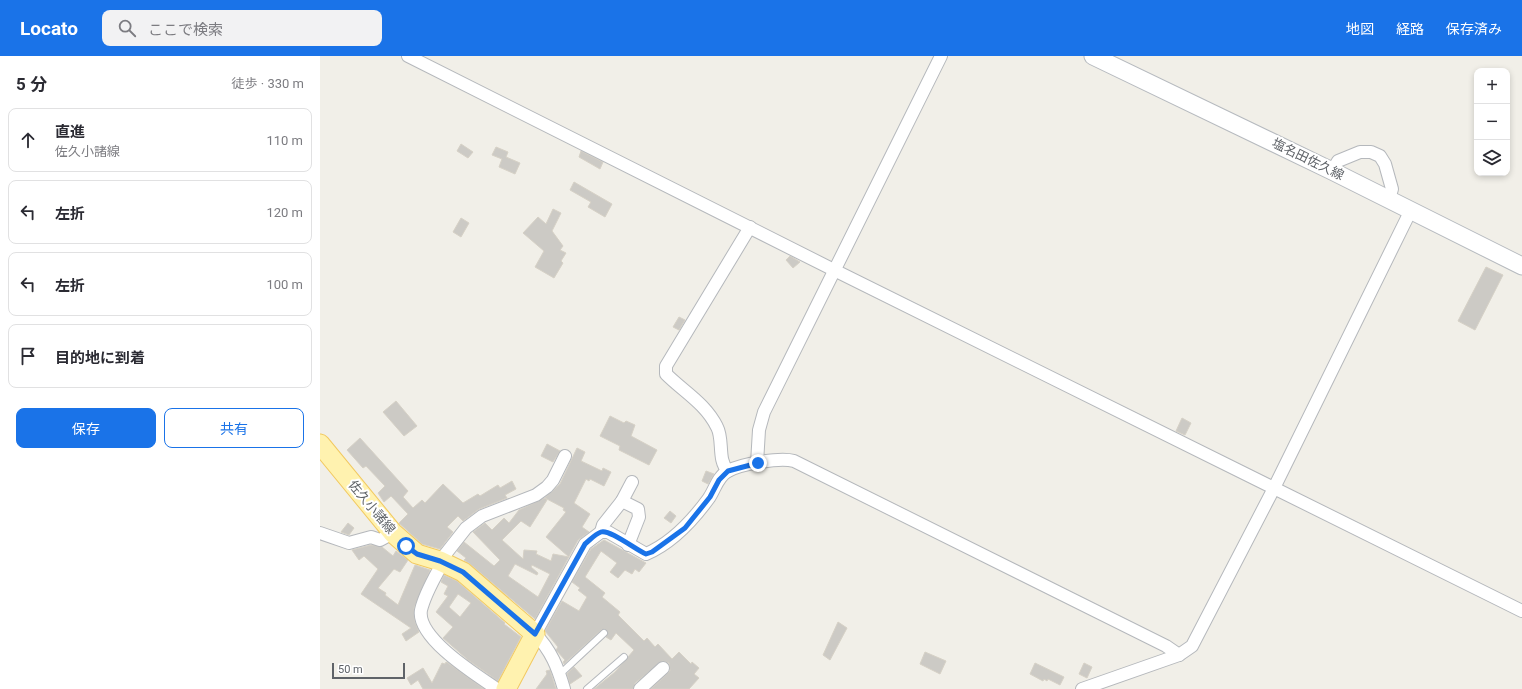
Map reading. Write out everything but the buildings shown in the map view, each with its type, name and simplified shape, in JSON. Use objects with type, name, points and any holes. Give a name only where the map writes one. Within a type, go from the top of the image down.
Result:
[{"type":"main road","name":"塩名田佐久線","points":[[1093,56],[1521,262]]},
{"type":"main road","name":"佐久小諸線","points":[[320,444],[393,533],[417,554],[441,562],[463,572],[535,634]]},
{"type":"main road","points":[[506,689],[535,634]]},
{"type":"street","points":[[408,56],[834,270],[1522,611]]},
{"type":"street","points":[[758,463],[759,430],[764,412],[941,56]]},
{"type":"street","points":[[1332,171],[1338,160],[1360,152],[1371,152],[1380,156],[1385,164],[1392,189],[1389,199]]},
{"type":"street","points":[[1082,689],[1179,655],[1192,646],[1274,487],[1411,210]]},
{"type":"street","points":[[728,471],[723,461],[718,429],[709,412],[666,374],[666,366],[750,227]]},
{"type":"street","points":[[498,689],[464,668],[448,655],[430,634],[423,621],[422,609],[441,562],[466,528],[482,516],[536,495],[547,487],[553,480],[565,456]]},
{"type":"street","points":[[564,689],[560,674],[548,649],[535,634],[585,544],[601,532],[608,532],[628,545],[646,554],[685,528],[710,497],[719,480],[728,471],[758,463],[782,459],[794,461],[1166,646],[1179,655]]},
{"type":"street","points":[[601,532],[603,525],[622,501],[632,482]]},
{"type":"street","points":[[622,501],[638,509],[640,517],[628,545]]},
{"type":"street","points":[[320,533],[349,543],[370,537],[380,540],[393,533]]},
{"type":"street","points":[[640,689],[663,668]]},
{"type":"lane","points":[[560,674],[604,633]]},
{"type":"lane","points":[[587,689],[624,657]]},
{"type":"route","points":[[406,546],[417,554],[440,561],[463,572],[535,634],[585,544],[592,538],[601,532],[608,532],[640,552],[646,554],[652,552],[685,528],[710,497],[719,480],[728,471],[758,463]]}]
